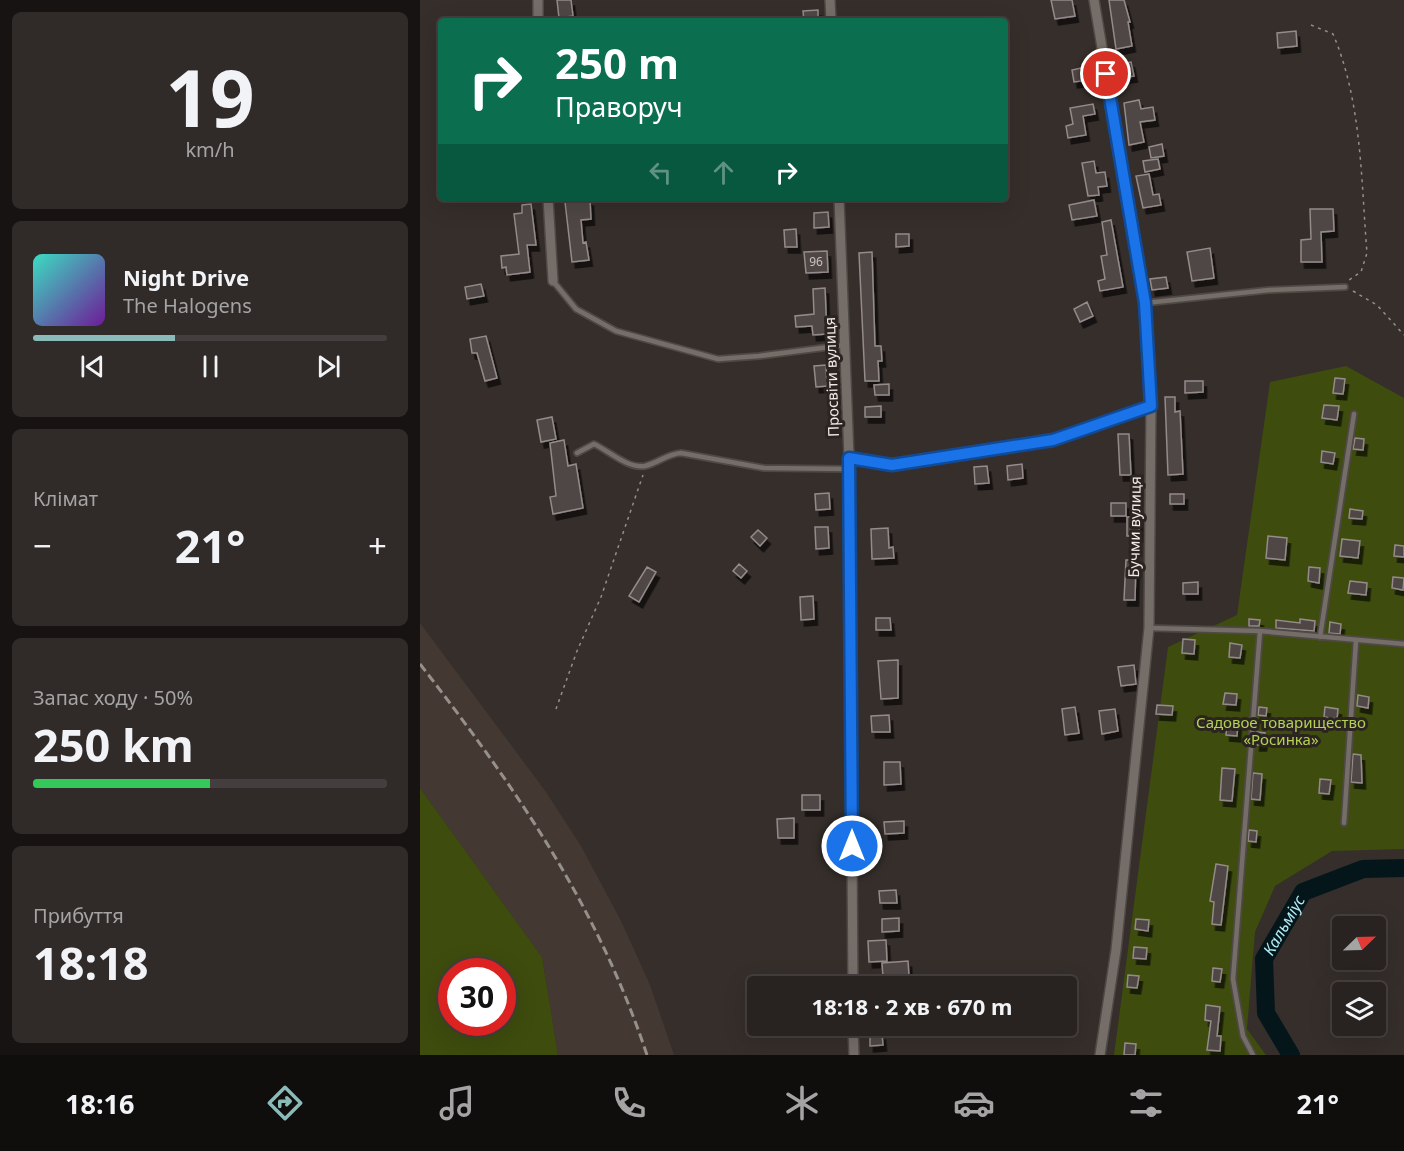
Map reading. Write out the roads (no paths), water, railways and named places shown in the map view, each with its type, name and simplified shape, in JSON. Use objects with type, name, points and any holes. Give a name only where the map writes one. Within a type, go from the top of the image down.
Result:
[{"type":"street","points":[[538,0],[538,18]]},
{"type":"street","points":[[830,0],[831,18]]},
{"type":"street","name":"Бучми вулиця","points":[[1094,0],[1145,303],[1151,406],[1149,628],[1117,938],[1100,1055]]},
{"type":"street","points":[[548,201],[553,282]]},
{"type":"street","name":"Просвіти вулиця","points":[[839,201],[849,458],[853,976]]},
{"type":"street","points":[[853,1036],[854,1055]]},
{"type":"lane","points":[[553,282],[576,309],[616,331],[718,358],[759,356],[846,344]]},
{"type":"lane","points":[[1145,303],[1269,290],[1345,287]]},
{"type":"lane","points":[[849,458],[892,465],[1042,442],[1151,406]]},
{"type":"lane","points":[[1320,636],[1354,414]]},
{"type":"lane","points":[[577,453],[594,444],[632,466],[647,466],[669,454],[681,453],[764,468],[849,469]]},
{"type":"lane","points":[[1149,628],[1260,631],[1404,644]]},
{"type":"lane","points":[[1253,1055],[1243,1036],[1233,979],[1260,631]]},
{"type":"lane","points":[[1344,823],[1356,640]]},
{"type":"waterway","name":"Кальміус","points":[[1291,1055],[1266,1013],[1264,959],[1303,892],[1363,869],[1404,868]]},
{"type":"railway","points":[[420,664],[521,803],[579,898],[627,1000],[647,1055]]},
{"type":"park label","name":"Садовое товарищество «Росинка»","points":[[1281,732]]}]
